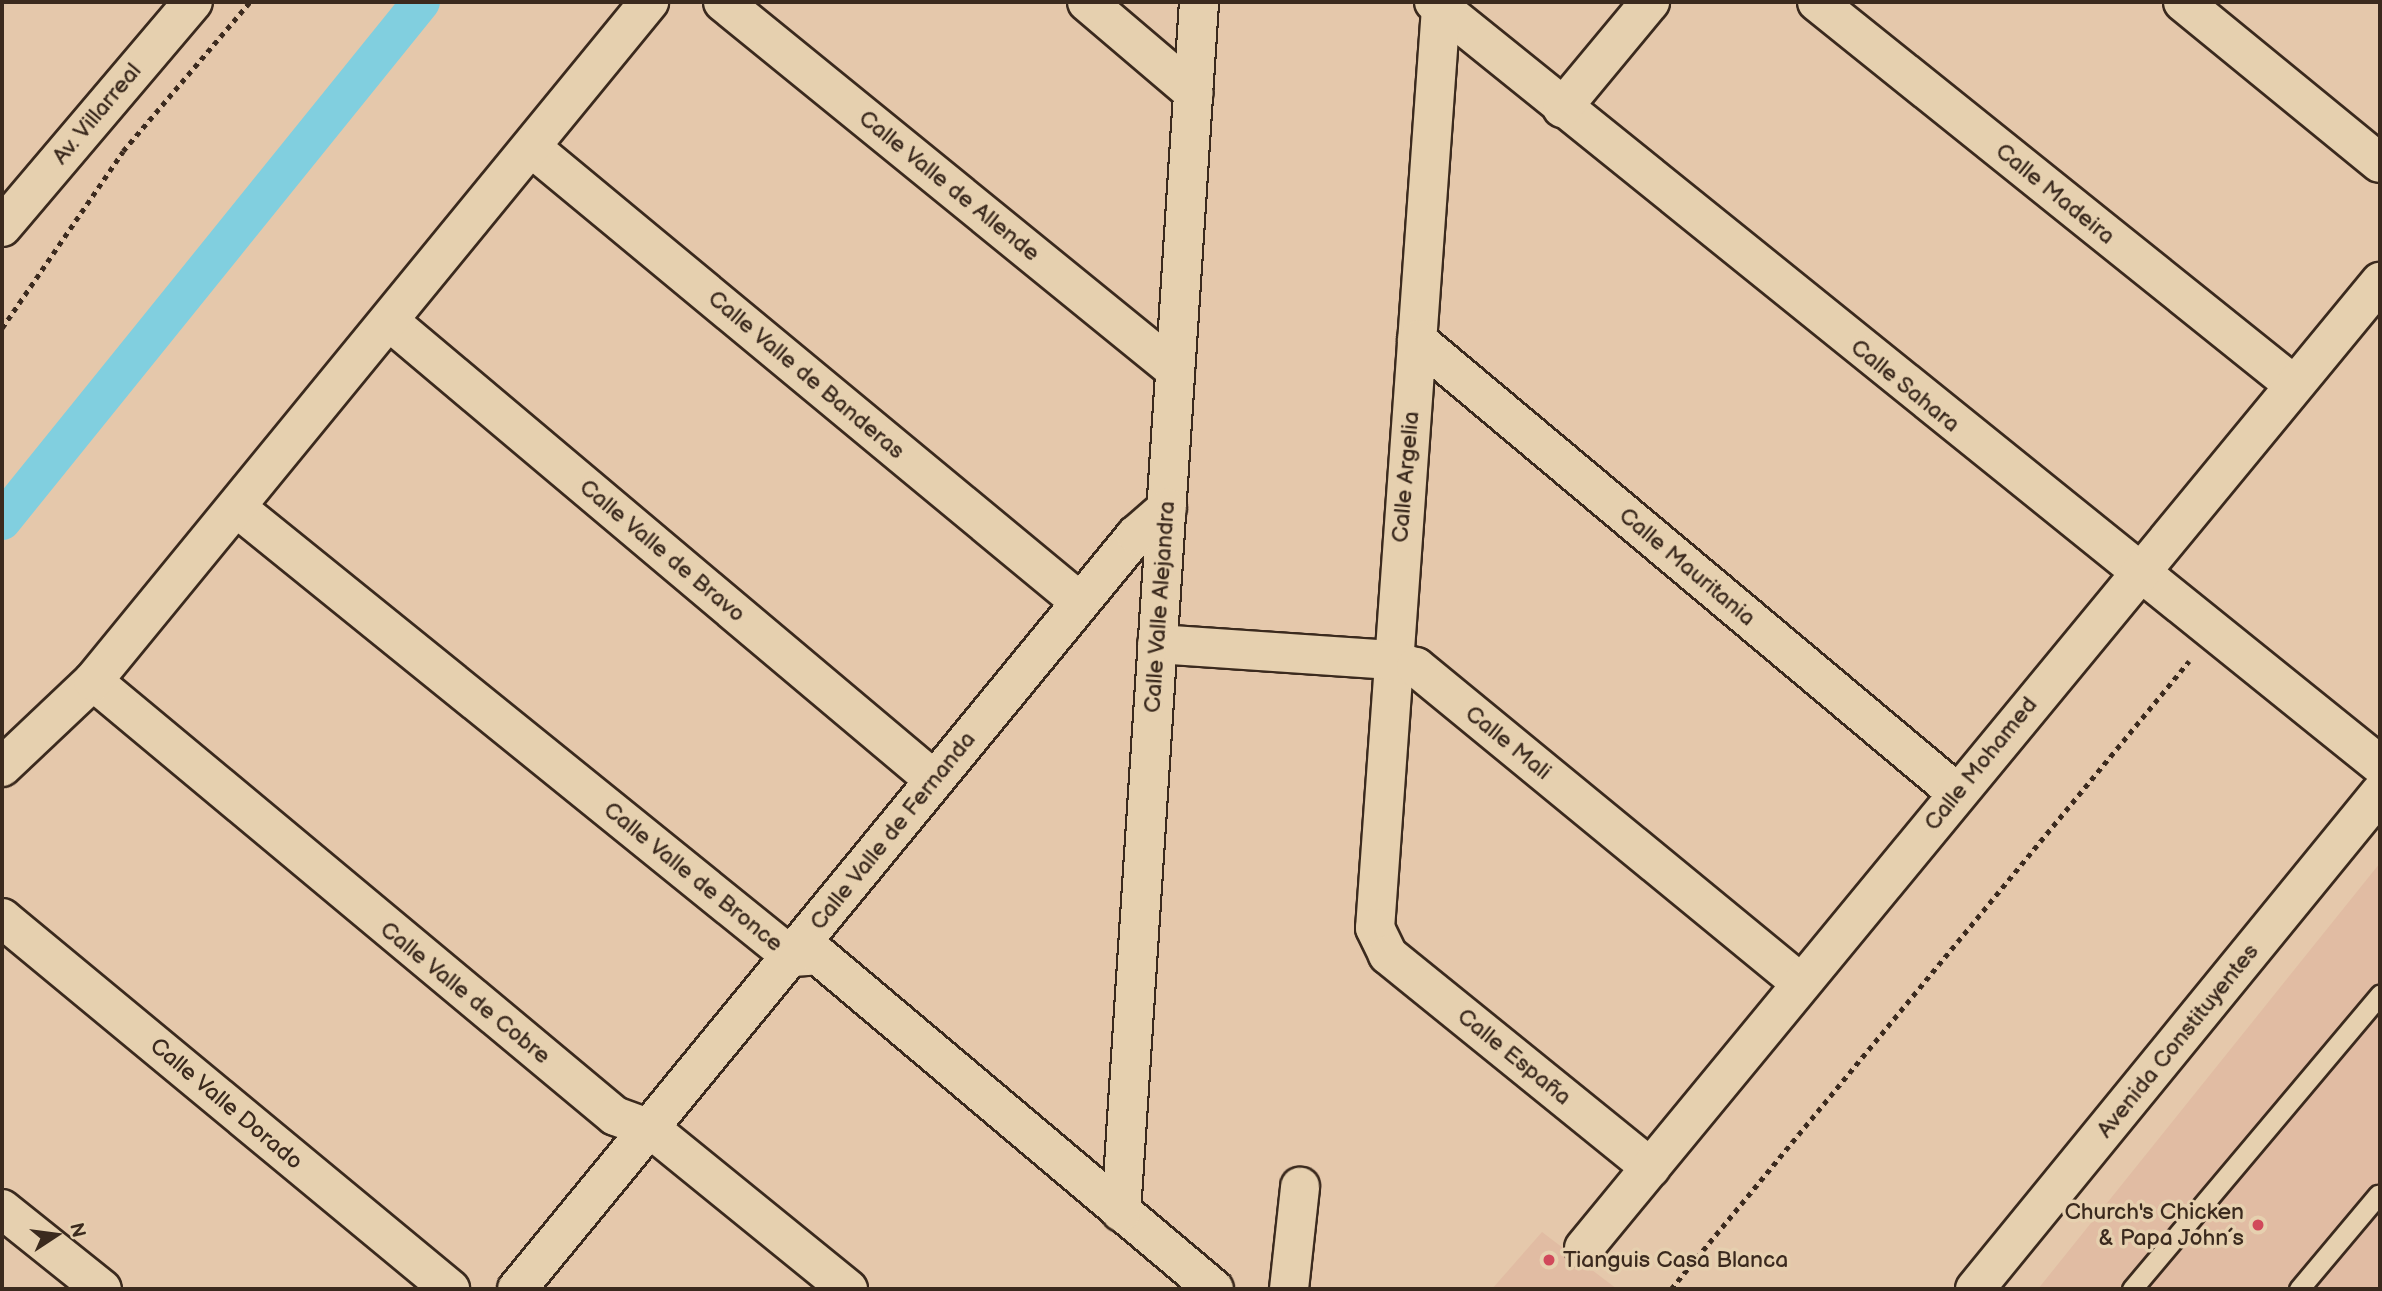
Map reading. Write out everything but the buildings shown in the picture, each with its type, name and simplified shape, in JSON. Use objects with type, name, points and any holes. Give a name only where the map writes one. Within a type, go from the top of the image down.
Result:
[{"type":"street","name":"Av. Villarreal","points":[[2,227],[193,2]]},
{"type":"street","points":[[2,767],[93,681],[649,2]]},
{"type":"street","name":"Calle Valle de Allende","points":[[723,2],[1175,370]]},
{"type":"street","points":[[1087,2],[1194,93]]},
{"type":"street","name":"Calle Valle Alejandra","points":[[1121,1212],[1199,2]]},
{"type":"street","points":[[1562,108],[1650,2]]},
{"type":"street","name":"Calle Madeira","points":[[1817,2],[2294,385]]},
{"type":"street","points":[[2183,2],[2380,163]]},
{"type":"street","name":"Calle Sahara","points":[[1437,5],[2137,573],[2380,765]]},
{"type":"street","name":"Calle Argelia","points":[[1379,946],[1375,928],[1391,660],[1417,340],[1437,5]]},
{"type":"street","name":"Calle Valle de Banderas","points":[[532,148],[1080,602]]},
{"type":"street","name":"Calle Mohamed","points":[[1584,1248],[2137,573],[2380,282]]},
{"type":"street","name":"Calle Valle de Bravo","points":[[389,321],[934,780]]},
{"type":"street","name":"Calle Mauritania","points":[[1417,340],[1957,793]]},
{"type":"street","name":"Calle Valle de Bronce","points":[[237,508],[792,957],[818,955],[1214,1289]]},
{"type":"street","name":"Calle Valle de Fernanda","points":[[517,1289],[792,957],[1080,602],[1136,535],[1167,508]]},
{"type":"street","name":"Calle Mali","points":[[1157,644],[1391,660],[1416,667],[1801,983]]},
{"type":"street","name":"Calle Valle de Cobre","points":[[93,681],[615,1116],[651,1129],[848,1289]]},
{"type":"street","name":"Avenida Constituyentes","points":[[1975,1289],[2380,793]]},
{"type":"street","name":"Calle Valle Dorado","points":[[2,918],[450,1289]]},
{"type":"street","name":"Calle España","points":[[1379,946],[1651,1168]]},
{"type":"street","points":[[1289,1289],[1300,1187]]},
{"type":"street","points":[[2,1209],[102,1289]]},
{"type":"lane","points":[[2132,1289],[2380,995]]},
{"type":"lane","points":[[2299,1289],[2378,1195]]},
{"type":"path","points":[[2,328],[123,151],[250,2]]},
{"type":"path","points":[[1671,1289],[2212,633]]},
{"type":"shaded area","points":[[2380,863],[2380,1289],[2038,1289]]},
{"type":"shaded area","name":"Tianguis Casa Blanca","points":[[1542,1232],[1617,1289],[1492,1289]]},
{"type":"waterway","points":[[2,521],[421,2]]},
{"type":"place","name":"Church's Chicken & Papa John´s","points":[[2258,1225]]},
{"type":"place","name":"Tianguis Casa Blanca","points":[[1549,1260]]}]
